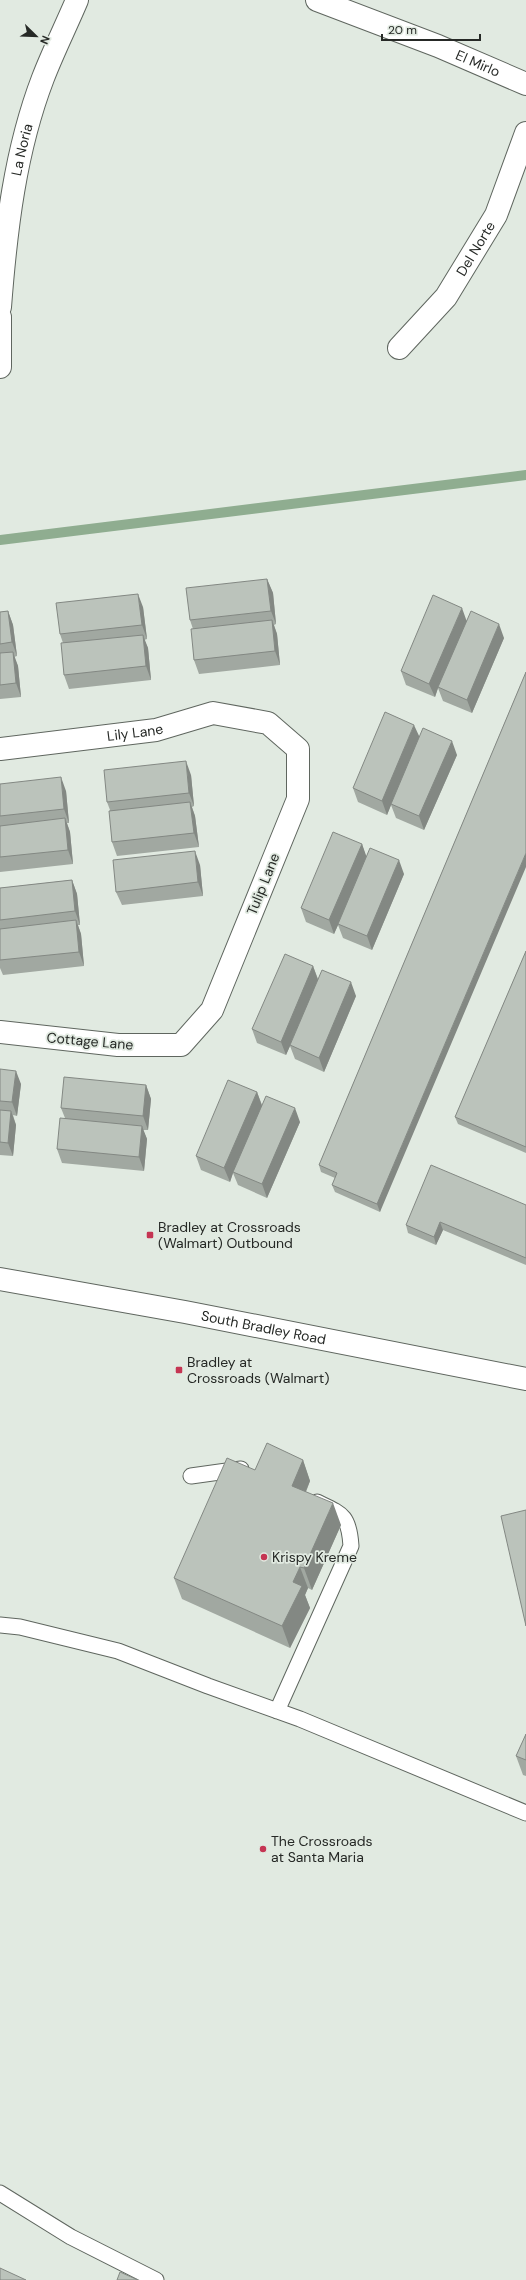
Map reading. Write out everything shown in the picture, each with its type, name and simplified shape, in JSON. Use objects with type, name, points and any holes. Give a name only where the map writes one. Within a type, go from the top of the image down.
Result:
[{"type":"street","name":"La Noria","points":[[0,307],[6,231],[20,154],[42,79],[77,0]]},
{"type":"street","name":"El Mirlo","points":[[317,0],[438,46],[526,84]]},
{"type":"street","name":"Del Norte","points":[[400,348],[446,297],[496,215],[526,133]]},
{"type":"street","points":[[0,317],[0,367]]},
{"type":"street","name":"Lily Lane","points":[[0,749],[156,730],[214,712],[268,723]]},
{"type":"street","name":"Tulip Lane","points":[[181,1045],[212,1010],[298,799],[298,749],[268,723]]},
{"type":"street","name":"Cottage Lane","points":[[0,1032],[118,1045],[181,1045]]},
{"type":"street","name":"South Bradley Road","points":[[0,1279],[185,1312],[526,1379]]},
{"type":"lane","points":[[191,1476],[241,1469],[255,1475]]},
{"type":"lane","points":[[277,1711],[351,1546],[350,1527],[340,1512],[304,1496]]},
{"type":"lane","points":[[0,1625],[20,1627],[118,1651],[277,1711],[526,1813]]},
{"type":"lane","points":[[0,2193],[71,2237],[156,2280]]},
{"type":"building","points":[[267,579],[271,611],[190,620],[186,588]]},
{"type":"building","points":[[138,594],[142,625],[60,634],[56,603]]},
{"type":"building","points":[[433,595],[462,608],[429,684],[401,671]]},
{"type":"building","points":[[8,611],[12,642],[0,644],[0,612]]},
{"type":"building","points":[[471,611],[499,624],[467,700],[438,687]]},
{"type":"building","points":[[272,620],[275,651],[194,660],[191,629]]},
{"type":"building","points":[[143,635],[146,666],[64,675],[61,643]]},
{"type":"building","points":[[13,652],[16,683],[0,685],[0,653]]},
{"type":"building","points":[[526,672],[526,853],[377,1204],[332,1185],[337,1173],[319,1165]]},
{"type":"building","points":[[385,712],[414,725],[382,801],[353,788]]},
{"type":"building","points":[[423,728],[452,741],[419,816],[391,804]]},
{"type":"building","points":[[186,761],[189,793],[107,802],[104,770]]},
{"type":"building","points":[[61,777],[64,809],[0,816],[0,784]]},
{"type":"building","points":[[190,802],[194,833],[112,842],[109,811]]},
{"type":"building","points":[[65,818],[68,850],[0,857],[0,826]]},
{"type":"building","points":[[333,832],[362,844],[329,920],[301,908]]},
{"type":"building","points":[[370,848],[399,860],[367,936],[338,924]]},
{"type":"building","points":[[195,851],[198,882],[116,892],[113,860]]},
{"type":"building","points":[[72,880],[75,911],[0,920],[0,888]]},
{"type":"building","points":[[76,920],[79,952],[0,960],[0,929]]},
{"type":"building","points":[[526,951],[526,1147],[455,1117]]},
{"type":"building","points":[[285,954],[313,966],[281,1042],[252,1029]]},
{"type":"building","points":[[322,970],[351,982],[319,1058],[290,1045]]},
{"type":"building","points":[[0,1069],[16,1071],[12,1102],[0,1101]]},
{"type":"building","points":[[64,1077],[146,1085],[143,1116],[61,1108]]},
{"type":"building","points":[[228,1080],[257,1092],[224,1168],[196,1156]]},
{"type":"building","points":[[266,1096],[295,1108],[262,1184],[233,1172]]},
{"type":"building","points":[[0,1110],[11,1111],[8,1143],[0,1142]]},
{"type":"building","points":[[60,1118],[142,1126],[139,1157],[57,1149]]},
{"type":"building","points":[[431,1165],[526,1205],[526,1258],[440,1222],[434,1237],[406,1225]]},
{"type":"building","name":"Krispy Kreme","points":[[267,1443],[303,1460],[292,1486],[333,1503],[304,1568],[300,1567],[293,1582],[302,1586],[282,1626],[174,1578],[227,1458],[255,1470]]},
{"type":"building","points":[[526,1510],[526,1626],[501,1516]]},
{"type":"building","points":[[526,1734],[526,1760],[516,1756]]},
{"type":"building","points":[[0,2268],[26,2280],[0,2280]]},
{"type":"building","points":[[120,2272],[138,2280],[117,2280]]},
{"type":"waterway","points":[[0,540],[526,475]]},
{"type":"place","name":"Bradley at Crossroads (Walmart) Outbound","points":[[150,1235]]},
{"type":"place","name":"Bradley at Crossroads (Walmart)","points":[[179,1370]]},
{"type":"place","name":"Krispy Kreme","points":[[264,1557]]},
{"type":"place","name":"The Crossroads at Santa Maria","points":[[263,1849]]}]
